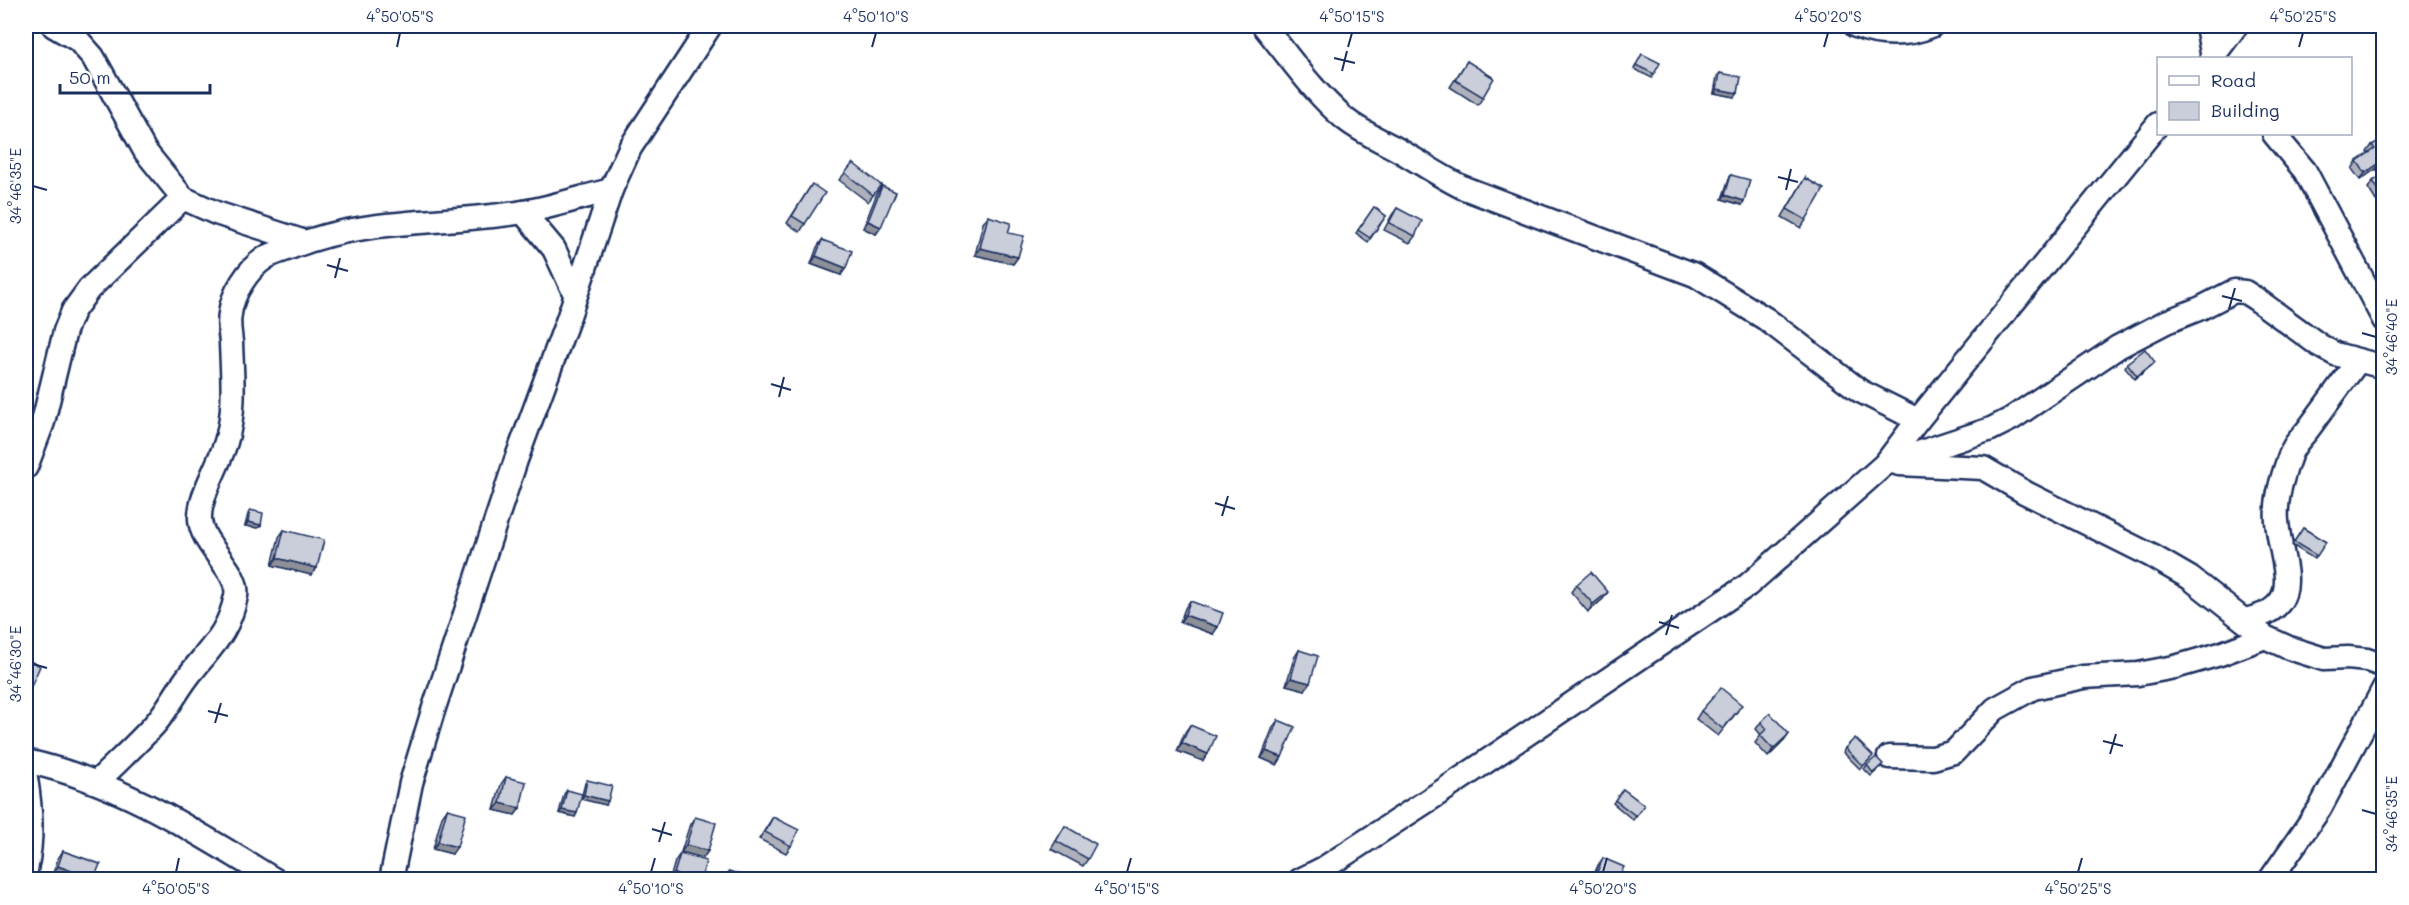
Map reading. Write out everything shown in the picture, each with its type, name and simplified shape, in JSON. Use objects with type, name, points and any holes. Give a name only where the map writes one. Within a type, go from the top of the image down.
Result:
[{"type":"street","points":[[54,26],[78,40],[93,57],[146,151],[183,198],[245,223],[305,242]]},
{"type":"street","points":[[391,879],[411,783],[433,711],[516,460],[568,319],[611,189],[630,148],[710,26]]},
{"type":"street","points":[[1264,26],[1302,75],[1344,118],[1361,131],[1392,147],[1438,176],[1464,188],[1634,251],[1704,280],[1766,319],[1860,391],[1918,420]]},
{"type":"street","points":[[1280,45],[1291,26]]},
{"type":"street","points":[[1856,26],[1893,34],[1908,33],[1931,26]]},
{"type":"street","points":[[2207,26],[2213,57]]},
{"type":"street","points":[[2214,57],[2236,26]]},
{"type":"street","points":[[1300,879],[1324,868],[1451,785],[1748,585],[1886,464],[1918,420],[2157,125]]},
{"type":"street","points":[[2275,135],[2306,171],[2384,320]]},
{"type":"street","points":[[98,781],[156,723],[194,669],[211,651],[230,618],[237,592],[232,576],[205,537],[200,519],[204,500],[226,443],[232,418],[234,393],[230,314],[236,294],[249,273],[265,258],[338,232],[401,222],[523,212],[611,189]]},
{"type":"street","points":[[26,467],[43,422],[65,330],[73,311],[88,289],[183,198]]},
{"type":"street","points":[[523,212],[554,249],[575,294]]},
{"type":"street","points":[[1886,464],[1991,429],[2118,347],[2234,291],[2245,292],[2335,354],[2384,367]]},
{"type":"street","points":[[2244,620],[2260,617],[2278,604],[2287,584],[2287,570],[2277,527],[2277,502],[2293,446],[2358,361]]},
{"type":"street","points":[[1886,464],[1983,468],[2026,493],[2071,514],[2180,572],[2265,637],[2289,648],[2324,658],[2367,660],[2384,666]]},
{"type":"street","points":[[1889,757],[1934,758],[1954,752],[1995,709],[2033,688],[2083,677],[2138,674],[2175,667],[2220,654],[2265,637]]},
{"type":"street","points":[[2270,879],[2320,808],[2384,688]]},
{"type":"street","points":[[26,761],[59,768],[98,781],[139,800],[274,879]]},
{"type":"street","points":[[26,778],[32,819],[26,870]]},
{"type":"building","points":[[1642,54],[1660,63],[1654,74],[1636,65]]},
{"type":"building","points":[[1467,61],[1494,78],[1483,97],[1455,80]]},
{"type":"building","points":[[1720,73],[1741,77],[1738,93],[1717,89]]},
{"type":"building","points":[[2382,139],[2384,166],[2381,162],[2365,173],[2357,161],[2375,149],[2372,145]]},
{"type":"building","points":[[853,163],[881,185],[873,195],[845,173]]},
{"type":"building","points":[[2384,174],[2384,192],[2381,194],[2373,181]]},
{"type":"building","points":[[1731,175],[1750,180],[1744,201],[1725,195]]},
{"type":"building","points":[[1805,178],[1824,189],[1806,220],[1787,209]]},
{"type":"building","points":[[812,184],[825,193],[805,224],[792,216]]},
{"type":"building","points":[[882,186],[896,192],[881,227],[868,221]]},
{"type":"building","points":[[1374,207],[1386,216],[1370,238],[1358,230]]},
{"type":"building","points":[[1397,208],[1422,221],[1415,236],[1389,223]]},
{"type":"building","points":[[988,216],[1011,223],[1008,233],[1024,236],[1018,257],[980,248]]},
{"type":"building","points":[[822,240],[852,251],[846,268],[816,256]]},
{"type":"building","points":[[2145,349],[2155,362],[2137,376],[2127,363]]},
{"type":"building","points":[[250,510],[263,513],[261,525],[248,522]]},
{"type":"building","points":[[2303,528],[2326,542],[2317,556],[2294,542]]},
{"type":"building","points":[[284,530],[324,540],[317,568],[277,558]]},
{"type":"building","points":[[1591,572],[1608,592],[1593,604],[1576,585]]},
{"type":"building","points":[[1190,601],[1223,613],[1218,627],[1185,615]]},
{"type":"building","points":[[1299,650],[1318,656],[1310,683],[1291,678]]},
{"type":"building","points":[[26,659],[40,666],[30,689],[26,687]]},
{"type":"building","points":[[1721,688],[1742,705],[1723,729],[1701,711]]},
{"type":"building","points":[[1770,713],[1789,734],[1773,749],[1760,735],[1767,729],[1761,722]]},
{"type":"building","points":[[1278,720],[1295,727],[1282,757],[1266,751]]},
{"type":"building","points":[[1190,725],[1216,736],[1208,754],[1182,743]]},
{"type":"building","points":[[1855,738],[1873,756],[1863,766],[1845,748]]},
{"type":"building","points":[[1876,757],[1883,764],[1873,773],[1867,765]]},
{"type":"building","points":[[506,777],[526,782],[520,808],[500,803]]},
{"type":"building","points":[[587,780],[612,786],[608,801],[584,795]]},
{"type":"building","points":[[1623,789],[1644,805],[1636,816],[1615,800]]},
{"type":"building","points":[[567,790],[582,794],[577,813],[562,810]]},
{"type":"building","points":[[447,809],[466,814],[457,847],[438,842]]},
{"type":"building","points":[[695,817],[716,823],[708,851],[686,845]]},
{"type":"building","points":[[773,817],[799,830],[791,846],[765,832]]},
{"type":"building","points":[[1065,826],[1096,844],[1088,859],[1056,841]]},
{"type":"building","points":[[63,851],[100,864],[94,879],[58,866]]},
{"type":"building","points":[[680,854],[706,861],[701,879],[674,874]]},
{"type":"building","points":[[1603,858],[1624,867],[1618,879],[1594,879]]},
{"type":"building","points":[[729,871],[753,879],[726,879]]}]
